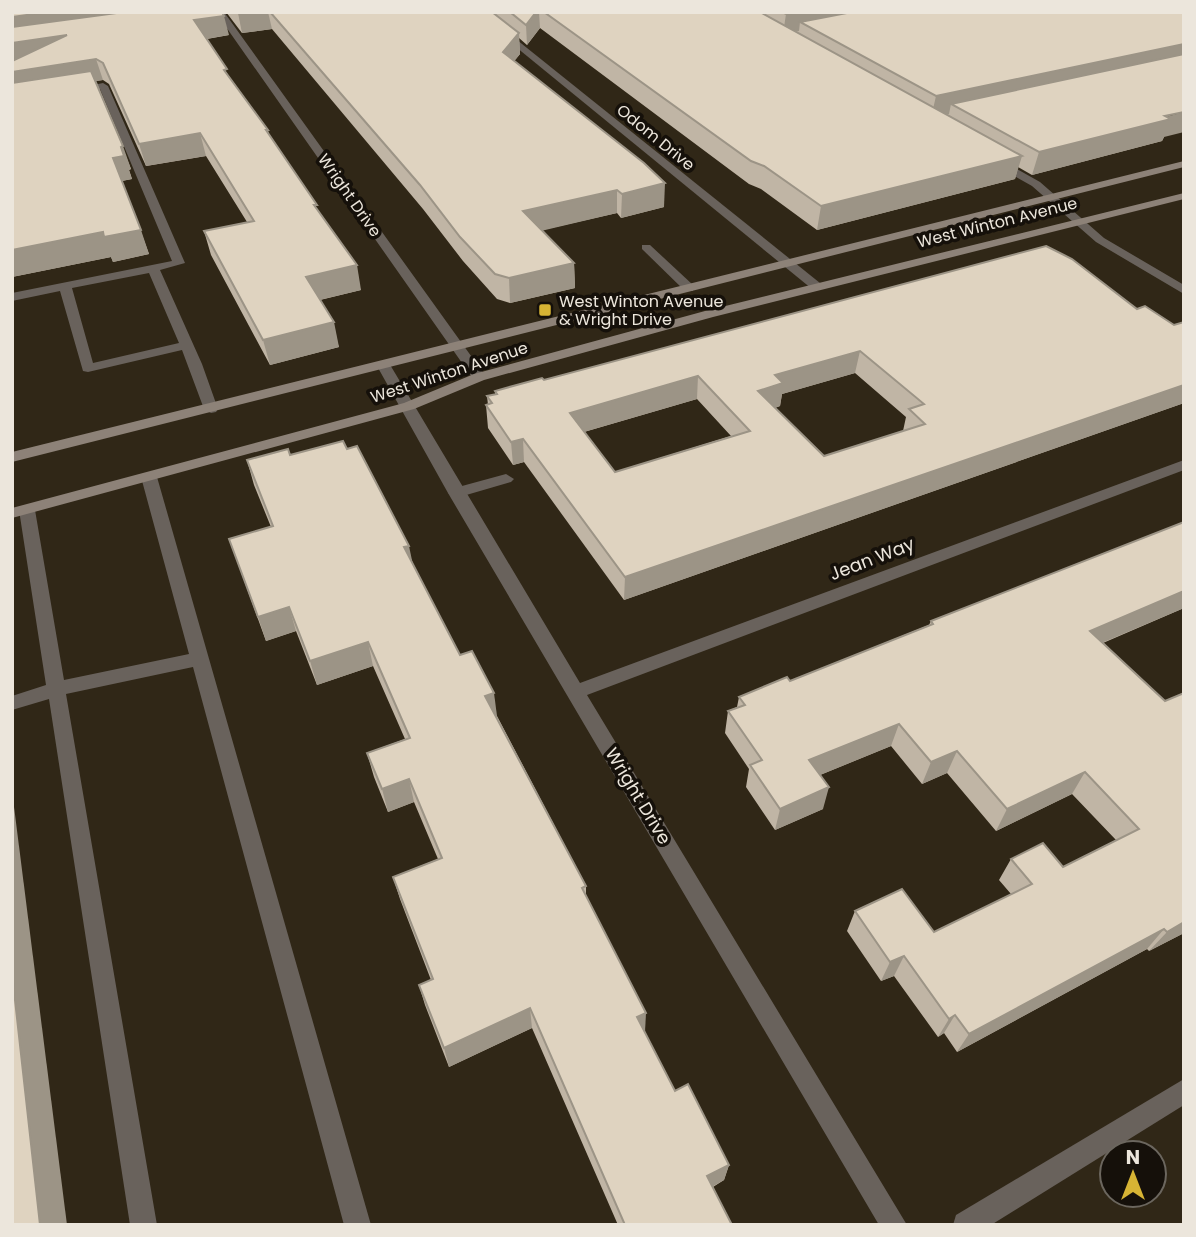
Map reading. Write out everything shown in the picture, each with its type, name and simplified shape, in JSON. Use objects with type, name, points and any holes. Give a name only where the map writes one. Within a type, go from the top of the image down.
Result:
[{"type":"main road","name":"West Winton Avenue","points":[[12,457],[1184,164]]},
{"type":"main road","name":"West Winton Avenue","points":[[19,511],[409,406],[479,377],[816,286],[1184,196]]},
{"type":"street","name":"Odom Drive","points":[[477,12],[816,286]]},
{"type":"street","points":[[195,18],[221,14]]},
{"type":"street","name":"Wright Drive","points":[[221,14],[479,377]]},
{"type":"street","points":[[12,297],[179,263],[103,86],[64,92]]},
{"type":"street","points":[[984,154],[1036,184],[1100,240],[1184,290]]},
{"type":"street","points":[[646,247],[690,288]]},
{"type":"street","points":[[153,268],[211,409]]},
{"type":"street","points":[[65,286],[88,368],[186,345]]},
{"type":"street","name":"Wright Drive","points":[[384,366],[456,493],[894,1225]]},
{"type":"street","name":"Jean Way","points":[[576,692],[1184,465]]},
{"type":"street","points":[[149,477],[358,1225]]},
{"type":"street","points":[[456,493],[506,479]]},
{"type":"street","points":[[19,511],[36,563],[144,1225]]},
{"type":"street","points":[[12,703],[57,689],[200,659]]},
{"type":"street","points":[[966,1225],[1184,1091]]},
{"type":"building","points":[[12,12],[49,12],[12,17]]},
{"type":"building","points":[[124,12],[222,12],[224,16],[194,20],[227,69],[224,70],[268,130],[317,205],[314,205],[357,265],[306,277],[334,322],[263,340],[204,231],[254,221],[200,133],[139,144],[103,63],[96,59],[12,72],[12,61],[67,35],[12,43],[12,27]]},
{"type":"building","points":[[270,12],[492,12],[519,33],[503,52],[644,163],[665,183],[622,194],[617,190],[523,211],[574,263],[509,278],[495,274],[460,237],[420,185]]},
{"type":"building","points":[[510,12],[536,12],[526,25]]},
{"type":"building","points":[[544,12],[760,12],[1022,156],[821,206],[764,166],[751,161]]},
{"type":"building","points":[[852,12],[1184,12],[1184,44],[936,96],[800,22]]},
{"type":"building","points":[[1184,54],[1184,112],[1165,116],[1171,119],[1039,152],[951,104]]},
{"type":"building","points":[[91,71],[123,146],[124,156],[113,158],[141,230],[104,237],[103,232],[12,250],[12,83]]},
{"type":"building","points":[[1046,246],[1072,259],[1137,309],[1145,306],[1174,325],[1184,322],[1184,385],[625,577],[523,439],[511,442],[486,405],[492,403],[487,396],[497,394],[495,391],[542,378],[544,380]],"holes":[[[860,351],[924,404],[909,409],[925,424],[824,456],[758,391],[783,383],[775,375]],[[698,376],[750,431],[615,472],[570,413]]]},
{"type":"building","points":[[343,441],[347,449],[357,446],[409,546],[404,547],[460,655],[472,651],[494,693],[485,696],[586,886],[582,888],[646,1013],[637,1017],[675,1091],[688,1084],[729,1165],[707,1176],[732,1225],[625,1225],[530,1008],[444,1048],[419,985],[433,979],[393,877],[442,858],[409,779],[382,789],[367,753],[410,738],[368,642],[310,661],[289,607],[258,617],[229,539],[273,526],[247,460],[288,449],[290,455]]},
{"type":"building","points":[[1184,522],[1184,591],[1090,631],[1165,701],[1184,693],[1184,922],[1167,932],[1164,929],[969,1034],[955,1015],[949,1019],[904,956],[890,962],[855,911],[902,889],[934,932],[1032,884],[1011,859],[1043,843],[1063,867],[1139,829],[1085,772],[1007,809],[957,751],[931,762],[899,724],[809,760],[829,787],[780,809],[750,765],[762,760],[728,711],[745,705],[739,697],[787,677],[790,681],[933,624],[931,621]]},
{"type":"building","points":[[12,973],[40,1225],[12,1225]]},
{"type":"place","name":"West Winton Avenue & Wright Drive","points":[[545,310]]}]
